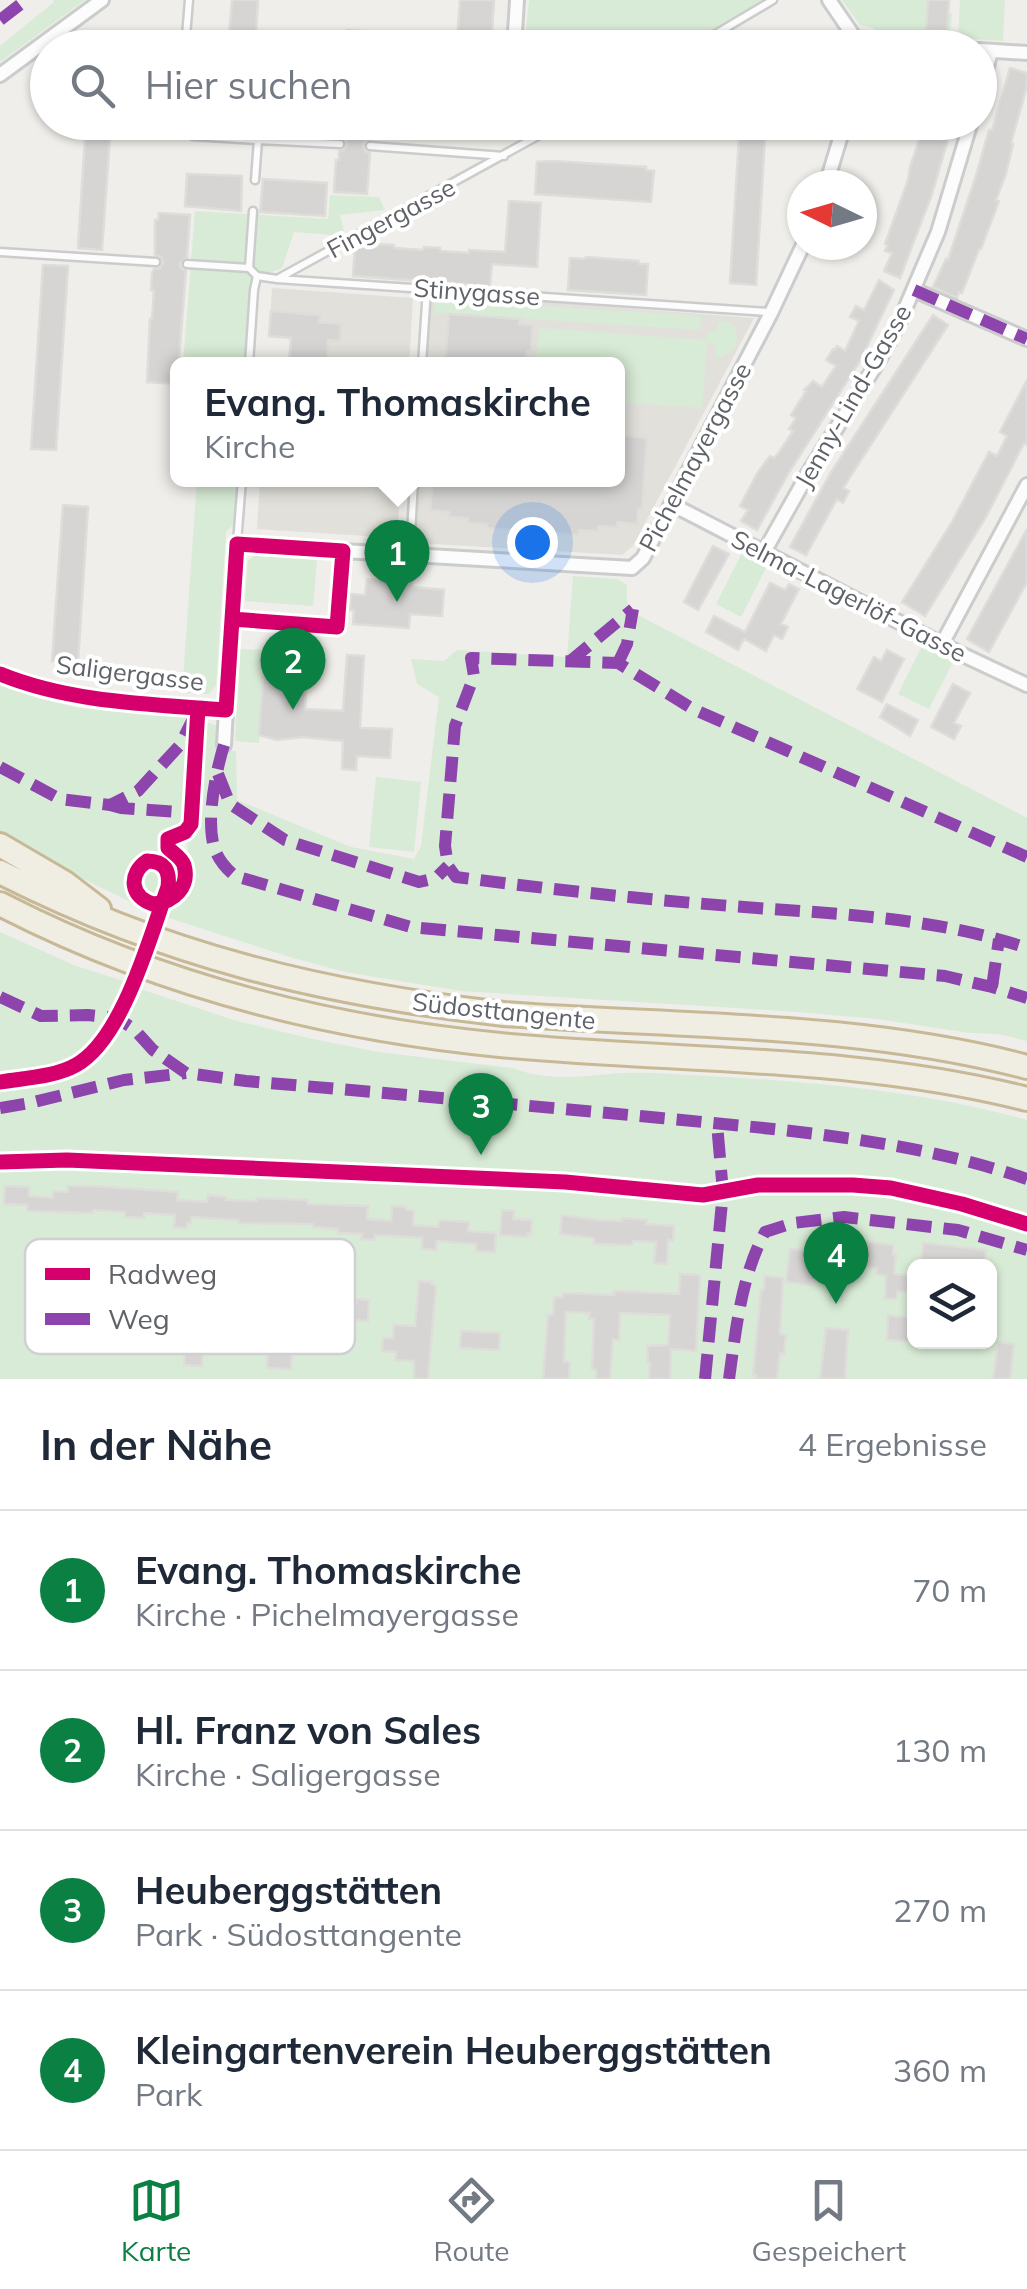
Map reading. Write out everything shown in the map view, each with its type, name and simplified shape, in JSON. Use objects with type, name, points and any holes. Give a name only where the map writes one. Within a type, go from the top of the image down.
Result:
[{"type":"highway","points":[[0,845],[65,883],[130,932]]},
{"type":"highway","name":"Südosttangente","points":[[0,872],[130,932],[214,960],[375,997],[504,1014],[841,1035],[953,1050],[1027,1067]]},
{"type":"highway","name":"Südosttangente","points":[[0,904],[79,941],[206,988],[367,1027],[502,1045],[838,1066],[942,1080],[1027,1099]]},
{"type":"highway","points":[[0,916],[79,941]]},
{"type":"street","points":[[61,30],[102,0]]},
{"type":"street","points":[[516,30],[518,0]]},
{"type":"street","points":[[829,0],[849,30]]},
{"type":"street","points":[[997,51],[1027,52]]},
{"type":"street","points":[[0,75],[30,53]]},
{"type":"street","points":[[831,170],[840,140]]},
{"type":"street","name":"Jenny-Lind-Gasse","points":[[764,552],[879,360],[914,290],[938,232],[966,140]]},
{"type":"street","name":"Pichelmayergasse","points":[[238,544],[632,568],[643,558],[796,260]]},
{"type":"street","points":[[914,290],[1027,339]]},
{"type":"street","points":[[942,644],[1027,485]]},
{"type":"street","name":"Selma-Lagerlöf-Gasse","points":[[671,504],[1027,685]]},
{"type":"street","name":"Saligergasse","points":[[224,745],[238,544]]},
{"type":"street","points":[[232,620],[338,627],[342,551]]},
{"type":"street","name":"Saligergasse","points":[[0,674],[72,695],[226,710]]},
{"type":"lane","points":[[187,30],[190,0]]},
{"type":"lane","points":[[722,30],[773,0]]},
{"type":"lane","points":[[255,180],[258,140],[340,144]]},
{"type":"lane","name":"Fingergasse","points":[[277,279],[532,140]]},
{"type":"lane","name":"Fingergasse","points":[[370,146],[505,156]]},
{"type":"lane","points":[[249,357],[257,276],[250,268],[253,211]]},
{"type":"lane","points":[[0,252],[156,262]]},
{"type":"lane","points":[[187,264],[250,268]]},
{"type":"lane","name":"Stinygasse","points":[[257,276],[771,312]]},
{"type":"lane","points":[[422,357],[427,289]]},
{"type":"lane","points":[[238,544],[242,487]]},
{"type":"lane","points":[[410,554],[414,487]]},
{"type":"shaded area","points":[[272,288],[413,298],[409,357],[290,357],[291,338],[269,336]]},
{"type":"shaded area","points":[[430,293],[754,318],[633,546],[622,555],[416,543],[419,487],[625,487],[625,357],[426,357]]},
{"type":"shaded area","points":[[260,487],[401,487],[397,538],[257,529]]},
{"type":"green space","points":[[85,0],[44,30],[30,30],[30,40],[0,62],[0,46],[54,2]]},
{"type":"green space","points":[[529,0],[763,0],[712,30],[526,30]]},
{"type":"green space","points":[[842,0],[928,0],[946,30],[874,30],[860,25]]},
{"type":"green space","points":[[960,0],[1005,0],[1003,41],[997,41],[997,30],[958,30]]},
{"type":"green space","points":[[948,13],[952,13],[951,30],[947,30]]},
{"type":"green space","points":[[330,195],[379,197],[385,210],[340,215],[345,236],[294,232],[282,268],[250,280],[244,357],[184,357],[195,211],[328,219]]},
{"type":"green space","points":[[435,299],[701,316],[700,330],[434,313]]},
{"type":"green space","points":[[718,322],[731,322],[737,340],[733,350],[716,358],[716,343],[707,343],[702,408],[625,403],[625,357],[537,357],[539,328],[706,340],[708,331],[717,331]]},
{"type":"green space","points":[[197,487],[237,487],[234,524],[226,532],[216,685],[209,694],[182,693]]},
{"type":"green space","points":[[742,553],[767,566],[741,617],[716,604]]},
{"type":"green space","points":[[254,556],[317,560],[313,606],[245,601],[248,561]]},
{"type":"green space","points":[[573,576],[617,579],[627,585],[627,600],[634,613],[1027,818],[1027,1041],[877,1019],[461,991],[345,972],[153,913],[0,834],[0,684],[79,708],[191,717],[182,827],[166,834],[162,848],[180,866],[180,879],[174,892],[163,881],[152,910],[162,911],[176,905],[184,899],[191,883],[187,843],[196,814],[205,722],[218,726],[217,750],[236,751],[237,800],[351,847],[414,859],[421,846],[439,697],[417,684],[411,659],[444,661],[457,650],[567,657]]},
{"type":"green space","points":[[922,646],[953,662],[929,709],[898,694]]},
{"type":"green space","points":[[240,649],[265,650],[259,743],[235,741]]},
{"type":"green space","points":[[376,777],[421,782],[414,852],[369,847]]},
{"type":"green space","points":[[0,932],[76,966],[127,982],[118,1003],[130,1007],[137,988],[237,1021],[378,1052],[549,1076],[656,1073],[851,1087],[940,1100],[1027,1120],[1027,1379],[0,1379]]},
{"type":"building","points":[[232,0],[258,0],[256,30],[230,30]]},
{"type":"building","points":[[460,0],[494,0],[492,30],[458,30]]},
{"type":"building","points":[[928,0],[949,0],[947,30],[926,30]]},
{"type":"building","points":[[1010,68],[1027,73],[1006,174],[996,200],[999,201],[957,298],[933,287],[948,260],[986,140],[997,140],[997,113]]},
{"type":"building","points":[[85,140],[110,140],[102,250],[78,248]]},
{"type":"building","points":[[346,140],[368,140],[363,146],[370,153],[367,194],[334,192],[336,160],[347,145]]},
{"type":"building","points":[[739,140],[765,140],[756,285],[730,283]]},
{"type":"building","points":[[919,140],[948,140],[900,278],[884,271],[892,253],[885,251],[885,244]]},
{"type":"building","points":[[537,162],[646,167],[654,171],[651,202],[535,194]]},
{"type":"building","points":[[187,174],[242,176],[241,211],[185,206]]},
{"type":"building","points":[[263,179],[327,183],[325,216],[260,212]]},
{"type":"building","points":[[509,201],[541,203],[537,267],[492,264],[490,286],[353,276],[355,245],[505,252]]},
{"type":"building","points":[[159,213],[190,215],[187,257],[180,263],[186,271],[179,357],[170,357],[170,384],[147,382],[152,273],[163,263],[155,255]]},
{"type":"building","points":[[570,258],[648,264],[646,295],[568,290]]},
{"type":"building","points":[[43,265],[68,266],[56,450],[31,449]]},
{"type":"building","points":[[879,280],[894,290],[860,361],[757,530],[741,521],[748,510],[740,506],[758,472],[770,456],[778,454],[793,431],[789,429],[796,418],[791,415],[804,390],[813,381],[822,387],[836,366],[826,360],[837,346],[845,351],[859,321],[850,317],[856,306],[864,310]]},
{"type":"building","points":[[271,311],[320,315],[319,322],[341,324],[340,341],[328,340],[327,357],[290,357],[291,338],[269,336]]},
{"type":"building","points":[[449,314],[520,319],[519,324],[533,325],[531,351],[527,351],[527,357],[446,357]]},
{"type":"building","points":[[933,315],[948,325],[843,488],[849,491],[843,503],[837,499],[806,555],[790,547],[830,474]]},
{"type":"building","points":[[1027,380],[1027,445],[1024,443],[986,517],[925,616],[902,602],[952,522],[989,452],[997,456],[1007,436],[1000,432]]},
{"type":"building","points":[[625,436],[647,438],[642,509],[638,509],[637,524],[618,522],[617,527],[598,526],[598,531],[579,530],[578,535],[487,528],[487,524],[468,523],[468,518],[449,517],[449,512],[430,510],[432,487],[625,487]]},
{"type":"building","points":[[63,505],[88,507],[78,662],[52,661]]},
{"type":"building","points":[[1027,529],[1027,582],[989,652],[967,639]]},
{"type":"building","points":[[713,546],[729,554],[698,610],[684,602]]},
{"type":"building","points":[[383,566],[413,571],[412,587],[444,590],[442,616],[410,614],[409,628],[353,624],[351,594],[365,595],[367,579],[382,580]]},
{"type":"building","points":[[770,583],[785,590],[789,584],[799,589],[781,624],[788,627],[782,639],[774,635],[766,651],[744,639],[738,650],[706,632],[714,616],[745,632]]},
{"type":"building","points":[[265,650],[308,653],[305,709],[343,711],[347,655],[364,656],[360,728],[392,729],[390,758],[357,756],[356,770],[342,769],[343,741],[302,737],[277,740],[259,735]]},
{"type":"building","points":[[887,650],[904,659],[882,702],[857,689],[874,657],[881,661]]},
{"type":"building","points":[[953,684],[970,693],[954,723],[961,726],[954,739],[931,727]]},
{"type":"building","points":[[887,704],[918,720],[910,736],[880,717]]},
{"type":"building","points":[[5,1186],[29,1187],[29,1196],[53,1198],[53,1191],[68,1192],[68,1186],[94,1186],[178,1192],[177,1200],[207,1202],[208,1195],[226,1200],[308,1200],[308,1204],[368,1206],[367,1219],[391,1221],[392,1206],[406,1207],[414,1210],[413,1225],[438,1227],[439,1220],[469,1222],[468,1231],[496,1233],[495,1252],[476,1251],[476,1244],[437,1241],[436,1250],[422,1249],[422,1238],[375,1235],[374,1240],[361,1239],[362,1234],[338,1233],[338,1229],[313,1224],[239,1223],[191,1217],[187,1228],[174,1227],[175,1215],[144,1213],[144,1218],[93,1210],[27,1211],[27,1205],[4,1204]]},
{"type":"building","points":[[502,1210],[514,1211],[513,1219],[532,1220],[531,1234],[500,1235]]},
{"type":"building","points":[[562,1215],[647,1220],[646,1224],[674,1226],[673,1241],[668,1240],[667,1264],[654,1263],[656,1242],[594,1244],[594,1238],[560,1234]]},
{"type":"building","points":[[832,1237],[893,1245],[894,1274],[907,1275],[907,1292],[898,1291],[896,1299],[885,1299],[886,1276],[876,1274],[877,1268],[855,1266],[856,1256],[830,1253]]},
{"type":"building","points":[[923,1243],[986,1250],[985,1259],[922,1259]]},
{"type":"building","points":[[790,1249],[822,1252],[819,1281],[811,1280],[811,1285],[786,1282]]},
{"type":"building","points":[[680,1274],[700,1275],[696,1351],[671,1349],[670,1379],[649,1379],[647,1346],[668,1345],[670,1315],[620,1313],[619,1340],[613,1339],[610,1379],[596,1379],[596,1370],[592,1369],[594,1319],[589,1319],[590,1313],[566,1312],[564,1362],[570,1362],[569,1379],[543,1379],[548,1315],[553,1315],[554,1297],[563,1297],[563,1293],[614,1295],[614,1291],[679,1294]]},
{"type":"building","points":[[765,1276],[783,1278],[780,1334],[786,1335],[777,1379],[755,1379],[753,1375]]},
{"type":"building","points":[[419,1281],[436,1286],[428,1379],[414,1379],[414,1361],[395,1360],[396,1352],[382,1351],[383,1338],[393,1338],[394,1325],[415,1326]]},
{"type":"building","points":[[356,1299],[369,1300],[368,1321],[355,1320]]},
{"type":"building","points":[[888,1315],[907,1317],[907,1341],[887,1340]]},
{"type":"building","points":[[826,1328],[848,1330],[845,1379],[820,1379]]},
{"type":"building","points":[[461,1331],[500,1333],[499,1350],[460,1348]]},
{"type":"building","points":[[998,1342],[1014,1344],[1010,1379],[993,1379]]},
{"type":"building","points":[[185,1354],[203,1354],[202,1366],[184,1365]]},
{"type":"building","points":[[268,1354],[292,1354],[291,1369],[267,1368]]},
{"type":"marked path","points":[[0,20],[26,0]]},
{"type":"marked path","points":[[914,290],[1027,339]]},
{"type":"marked path","points":[[569,662],[633,609]]},
{"type":"marked path","points":[[618,663],[627,644],[633,609]]},
{"type":"marked path","points":[[1027,857],[693,709],[618,663],[471,658],[474,676],[455,726],[445,846],[448,866],[456,877],[628,897],[881,918],[954,929],[1027,948]]},
{"type":"marked path","points":[[0,767],[60,799],[110,805],[138,791],[180,745],[192,721]]},
{"type":"marked path","points":[[224,745],[213,793],[211,832],[214,848],[235,876],[411,927],[945,976],[1027,998]]},
{"type":"marked path","points":[[218,774],[230,804],[285,840],[419,882],[436,878],[448,866]]},
{"type":"marked path","points":[[110,805],[191,813]]},
{"type":"marked path","points":[[992,987],[999,939]]},
{"type":"marked path","points":[[0,997],[41,1016],[117,1018],[186,1073],[800,1132],[938,1154],[1027,1179]]},
{"type":"marked path","points":[[0,1108],[124,1080],[186,1073]]},
{"type":"marked path","points":[[705,1379],[723,1192],[717,1124]]},
{"type":"marked path","points":[[729,1379],[745,1285],[765,1232],[793,1223],[844,1217],[958,1230],[1027,1250]]},
{"type":"cycle path","points":[[0,674],[83,697],[226,710],[237,544],[343,551],[337,627],[232,619]]},
{"type":"cycle path","points":[[0,1082],[49,1075],[76,1065],[93,1052],[121,1010],[133,985],[153,932],[161,908],[168,887],[167,872],[158,863],[147,861],[134,878],[136,891],[153,904],[161,903],[168,900],[174,897],[185,880],[184,865],[168,848],[168,839],[185,832],[191,824],[198,708]]},
{"type":"cycle path","points":[[0,1162],[67,1160],[565,1182],[703,1195],[758,1185],[853,1185],[891,1188],[1027,1224]]},
{"type":"place","name":"Evang. Thomaskirche","points":[[397,602]]},
{"type":"place","name":"Hl. Franz von Sales","points":[[293,710]]},
{"type":"place","name":"Heuberggstätten","points":[[481,1155]]},
{"type":"place","name":"Kleingartenverein Heuberggstätten","points":[[836,1304]]}]
